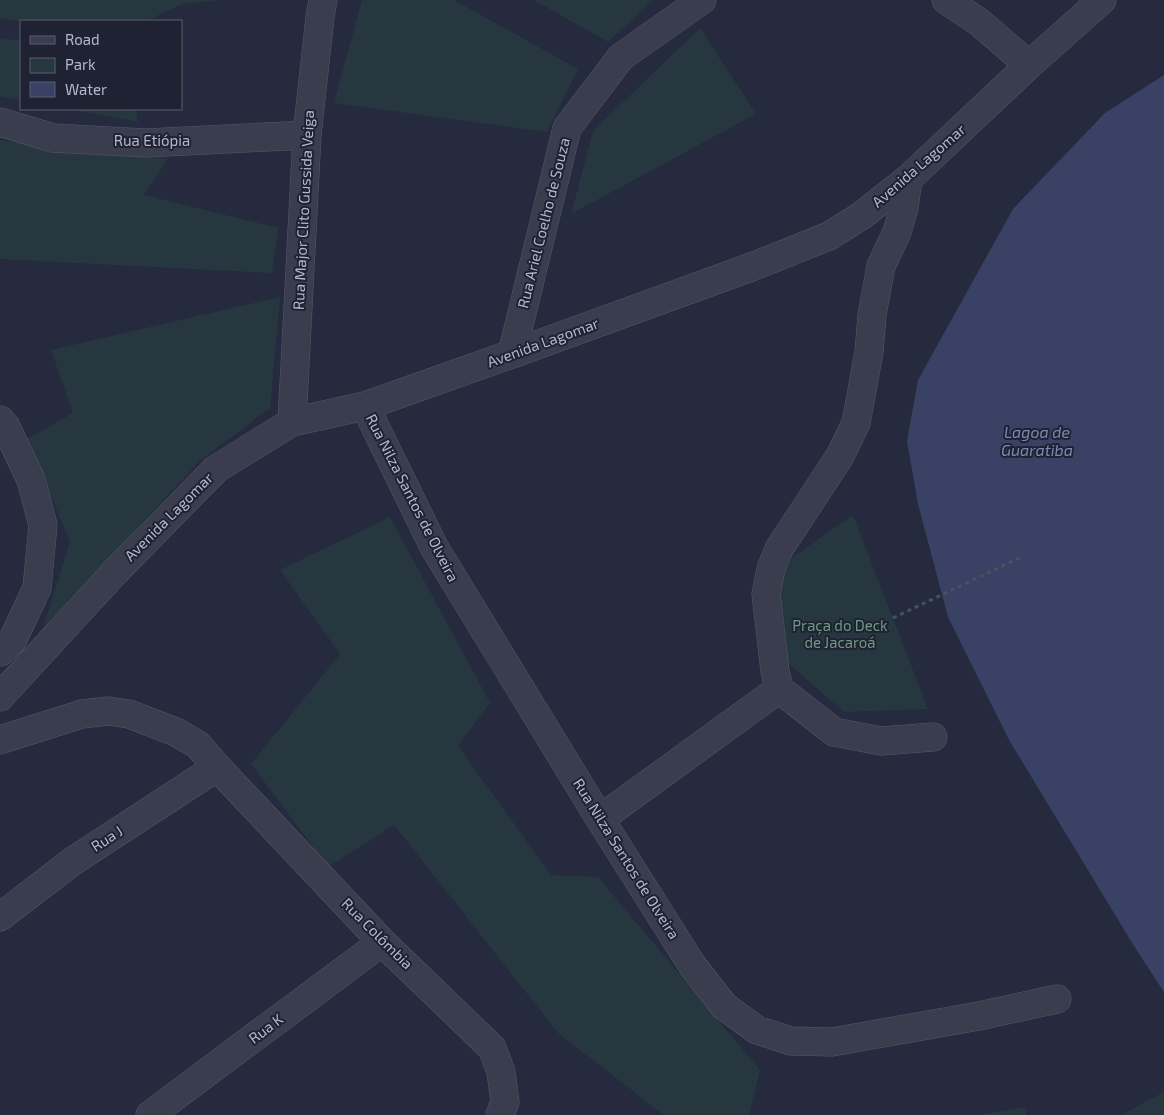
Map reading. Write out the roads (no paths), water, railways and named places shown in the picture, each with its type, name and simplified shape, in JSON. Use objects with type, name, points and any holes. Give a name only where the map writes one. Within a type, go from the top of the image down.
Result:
[{"type":"street","name":"Rua Major Clito Gussida Veiga","points":[[292,422],[307,135],[323,0]]},
{"type":"street","name":"Rua Ariel Coelho de Souza","points":[[512,354],[567,128],[621,57],[702,0]]},
{"type":"street","points":[[946,0],[979,22],[1028,65]]},
{"type":"street","name":"Avenida Lagomar","points":[[0,697],[115,572],[216,469],[292,422],[365,406],[754,266],[829,236],[861,216],[908,179],[1028,65],[1102,0]]},
{"type":"street","name":"Rua Etiópia","points":[[0,122],[53,138],[146,143],[307,135]]},
{"type":"street","points":[[908,179],[904,208],[897,232],[881,266],[872,315],[869,352],[856,423],[840,456],[779,549],[770,569],[766,594],[775,671],[779,689],[834,732],[881,741],[933,737]]},
{"type":"street","name":"Rua Nilza Santos de Olveira","points":[[365,406],[434,547],[600,819],[692,965],[724,1006],[757,1030],[791,1042],[832,1042],[979,1016],[1056,999]]},
{"type":"street","points":[[0,420],[6,427],[31,480],[43,525],[37,588],[12,641],[0,652]]},
{"type":"street","points":[[600,819],[779,689]]},
{"type":"street","name":"Rua Colômbia","points":[[0,740],[82,714],[108,711],[129,714],[176,732],[198,744],[217,767],[382,942],[492,1048],[501,1072],[505,1102],[500,1115]]},
{"type":"street","name":"Rua J","points":[[0,916],[73,861],[217,767]]},
{"type":"street","name":"Rua K","points":[[150,1115],[382,942]]},
{"type":"water","name":"Lagoa de Guaratiba","points":[[1164,75],[1164,992],[1009,740],[948,617],[918,504],[907,441],[918,380],[1013,209],[1105,113]]},
{"type":"park label","name":"Praça do Deck de Jacaroá","points":[[840,634]]}]
